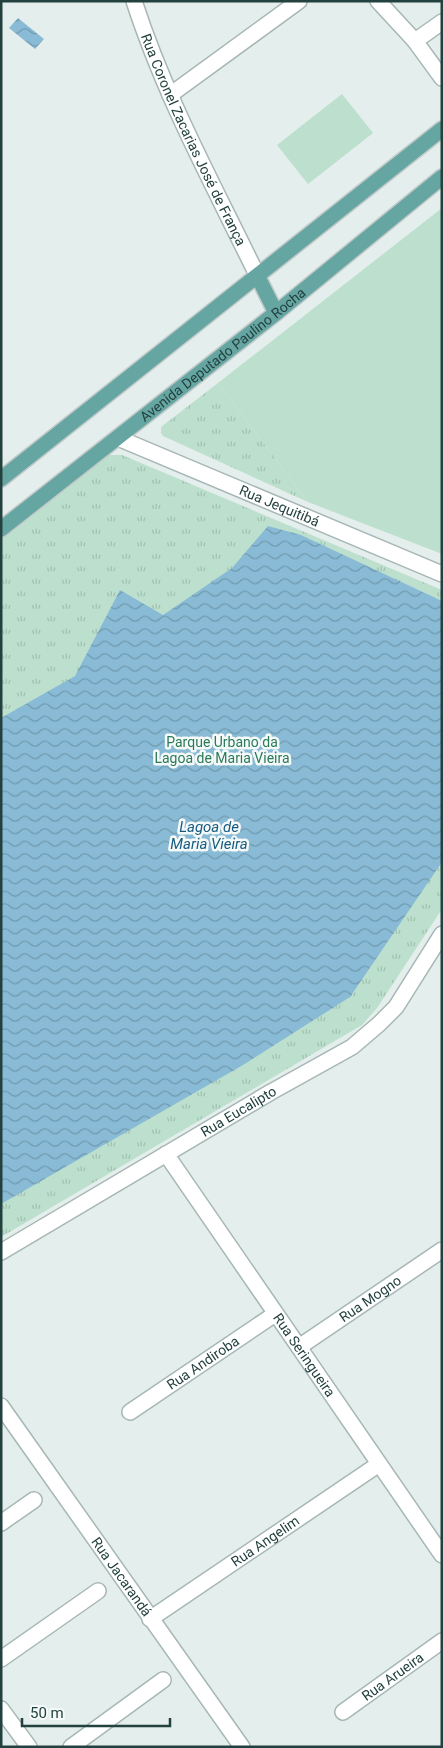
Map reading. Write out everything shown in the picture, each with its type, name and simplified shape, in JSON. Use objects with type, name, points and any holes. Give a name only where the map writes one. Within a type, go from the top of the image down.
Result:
[{"type":"main road","points":[[5,471],[258,277],[442,129]]},
{"type":"main road","name":"Avenida Deputado Paulino Rocha","points":[[1,529],[276,313],[442,177]]},
{"type":"main road","points":[[258,277],[276,313]]},
{"type":"street","name":"Rua Coronel Zacarias José de França","points":[[134,1],[146,37],[170,95],[258,277]]},
{"type":"street","points":[[170,95],[299,1]]},
{"type":"street","points":[[378,1],[415,41],[442,78]]},
{"type":"street","points":[[415,41],[442,22]]},
{"type":"street","name":"Rua Jequitibá","points":[[118,438],[442,574]]},
{"type":"street","name":"Rua Eucalipto","points":[[1,1252],[352,1047],[396,1007],[442,934]]},
{"type":"street","name":"Rua Seringueira","points":[[166,1154],[442,1555]]},
{"type":"street","name":"Rua Mogno","points":[[299,1347],[442,1250]]},
{"type":"street","name":"Rua Andiroba","points":[[130,1412],[275,1314]]},
{"type":"street","name":"Rua Jacarandá","points":[[1,1406],[242,1747]]},
{"type":"street","name":"Rua Angelim","points":[[150,1619],[379,1464]]},
{"type":"street","points":[[1,1523],[34,1500]]},
{"type":"street","points":[[1,1659],[98,1590]]},
{"type":"street","name":"Rua Arueira","points":[[343,1712],[442,1641]]},
{"type":"street","points":[[71,1747],[163,1680]]},
{"type":"street","points":[[1,1709],[29,1747]]},
{"type":"green space","points":[[342,94],[373,133],[308,184],[277,145]]},
{"type":"green space","points":[[442,208],[442,554],[308,502],[218,383]]},
{"type":"green space","points":[[218,383],[308,502],[163,436],[161,427]]},
{"type":"green space","name":"Lagoa de Maria Vieira","points":[[108,455],[122,455],[442,590],[442,909],[377,1008],[362,1025],[1,1237],[1,539]]},
{"type":"water","points":[[18,18],[44,39],[35,49],[9,28]]},
{"type":"water","name":"Lagoa de Maria Vieira","points":[[268,526],[301,535],[442,601],[442,862],[350,997],[243,1065],[1,1204],[1,718],[75,676],[120,590],[163,615],[232,568]]},
{"type":"park label","name":"Parque Urbano da Lagoa de Maria Vieira","points":[[222,750]]}]
